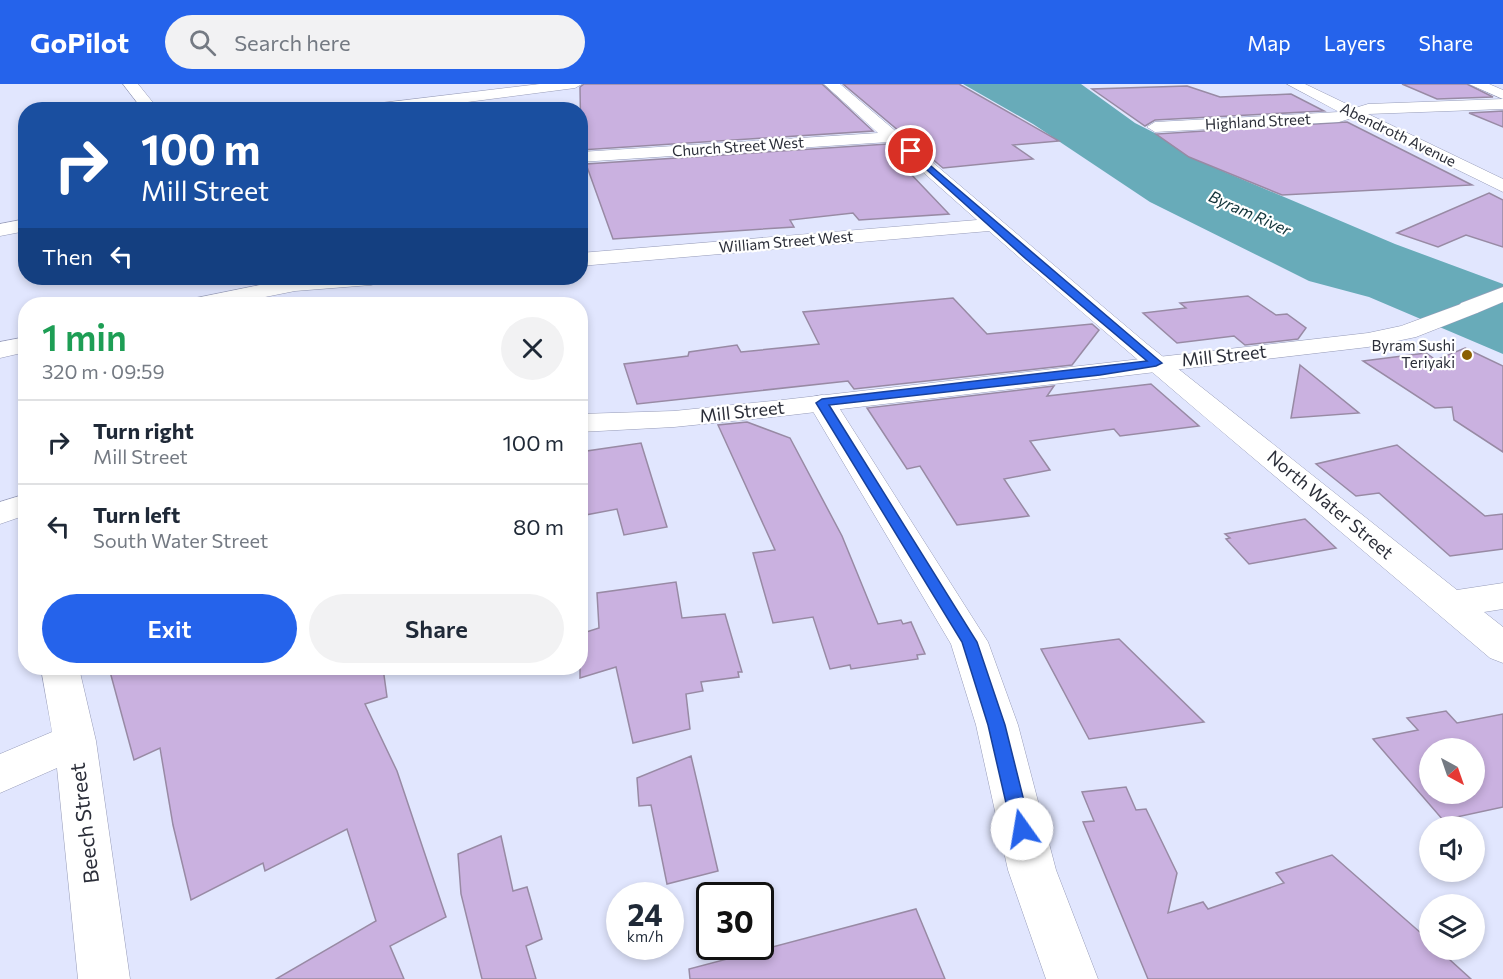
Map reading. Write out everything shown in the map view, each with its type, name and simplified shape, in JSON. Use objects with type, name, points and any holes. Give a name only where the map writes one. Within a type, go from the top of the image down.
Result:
[{"type":"street","points":[[130,84],[145,102]]},
{"type":"street","points":[[393,102],[410,97],[576,84]]},
{"type":"street","name":"North Water Street","points":[[831,84],[895,137],[992,225],[1156,363],[1503,648]]},
{"type":"street","name":"Abendroth Avenue","points":[[1294,84],[1503,186]]},
{"type":"street","points":[[1476,84],[1503,95]]},
{"type":"street","name":"Highland Street","points":[[1155,127],[1339,117],[1368,109],[1503,104]]},
{"type":"street","name":"Church Street West","points":[[588,156],[895,137]]},
{"type":"street","name":"William Street West","points":[[588,259],[992,225]]},
{"type":"street","points":[[0,230],[18,227]]},
{"type":"street","points":[[229,297],[290,285]]},
{"type":"street","name":"Mill Street","points":[[588,423],[674,419],[1368,340],[1407,332],[1503,294]]},
{"type":"street","points":[[0,350],[18,346]]},
{"type":"street","points":[[822,403],[969,642],[997,725],[1032,870],[1072,979]]},
{"type":"street","points":[[0,513],[18,507]]},
{"type":"street","points":[[1450,604],[1503,596]]},
{"type":"street","name":"Beech Street","points":[[61,675],[75,741],[104,979]]},
{"type":"street","points":[[0,774],[75,741]]},
{"type":"water","name":"Byram River","points":[[963,84],[1081,84],[1135,123],[1214,163],[1213,167],[1395,244],[1503,284],[1503,354],[1369,297],[1309,281],[1150,202],[1033,124]]},
{"type":"building","points":[[584,84],[822,84],[873,131],[588,150],[588,102],[580,102],[580,87]]},
{"type":"building","points":[[843,84],[959,84],[1059,141],[1013,145],[1033,159],[943,168]]},
{"type":"building","points":[[1402,84],[1467,84],[1493,97],[1437,99]]},
{"type":"building","points":[[1187,86],[1220,97],[1291,94],[1324,111],[1155,120],[1145,126],[1092,89]]},
{"type":"building","points":[[1503,111],[1503,127],[1469,113]]},
{"type":"building","points":[[1347,122],[1472,185],[1282,195],[1189,157],[1156,134]]},
{"type":"building","points":[[888,144],[918,170],[908,171],[949,214],[859,220],[853,213],[790,220],[794,227],[613,239],[588,164]]},
{"type":"building","points":[[1489,193],[1503,200],[1503,247],[1466,235],[1438,247],[1397,233]]},
{"type":"building","points":[[1248,296],[1276,315],[1287,314],[1306,328],[1298,339],[1245,345],[1234,336],[1177,343],[1143,313],[1186,308],[1180,303]]},
{"type":"building","points":[[953,298],[987,334],[1092,324],[1099,330],[1072,365],[854,389],[848,381],[637,404],[624,364],[688,356],[689,352],[737,345],[741,352],[819,344],[803,312]]},
{"type":"building","points":[[1465,348],[1503,366],[1503,452],[1454,420],[1452,407],[1435,408],[1363,361],[1426,353],[1436,360]]},
{"type":"building","points":[[1300,365],[1359,413],[1291,418]]},
{"type":"building","points":[[1151,384],[1199,426],[1120,436],[1114,429],[1030,441],[1050,470],[1004,479],[1029,516],[957,525],[920,466],[907,469],[867,408],[1054,386],[1047,396]]},
{"type":"building","points":[[747,422],[790,438],[842,536],[878,624],[901,620],[903,624],[911,622],[925,654],[917,655],[918,659],[851,669],[850,665],[830,669],[813,617],[773,623],[753,553],[775,550],[718,425]]},
{"type":"building","points":[[641,443],[667,527],[624,535],[617,509],[588,514],[588,451]]},
{"type":"building","points":[[1397,445],[1485,516],[1503,514],[1503,549],[1450,556],[1379,493],[1356,496],[1316,464]]},
{"type":"building","points":[[1305,519],[1336,548],[1249,564],[1226,539],[1230,538],[1225,534]]},
{"type":"building","points":[[676,582],[682,618],[725,614],[742,672],[738,672],[739,677],[701,682],[703,691],[686,694],[690,729],[633,743],[616,667],[580,678],[580,675],[588,675],[588,631],[599,628],[597,593]]},
{"type":"building","points":[[1119,639],[1204,722],[1089,739],[1041,649]]},
{"type":"building","points":[[111,675],[384,675],[387,697],[365,704],[397,771],[446,917],[390,946],[404,979],[276,979],[376,921],[347,829],[265,871],[263,863],[191,900],[173,825],[160,748],[134,760]]},
{"type":"building","points":[[1446,711],[1457,723],[1503,714],[1503,807],[1461,816],[1440,816],[1429,804],[1485,804],[1485,738],[1419,738],[1419,792],[1373,739],[1418,730],[1407,718]]},
{"type":"building","points":[[691,756],[718,871],[667,882],[651,805],[639,806],[637,778]]},
{"type":"building","points":[[1126,787],[1136,810],[1146,809],[1177,873],[1168,913],[1203,902],[1208,909],[1284,883],[1276,873],[1332,855],[1419,931],[1419,960],[1450,960],[1471,979],[1148,979],[1083,822],[1094,821],[1082,792]]},
{"type":"building","points":[[501,836],[513,891],[527,887],[542,939],[526,946],[536,979],[482,979],[461,894],[458,854]]},
{"type":"building","points":[[916,909],[945,979],[690,979],[689,969],[723,960],[774,960],[774,947]]},
{"type":"place","name":"Byram Sushi Teriyaki","points":[[1467,355]]},
{"type":"route","points":[[911,151],[988,221],[1156,363],[1100,372],[822,403],[969,642],[997,725],[1022,829]]}]
